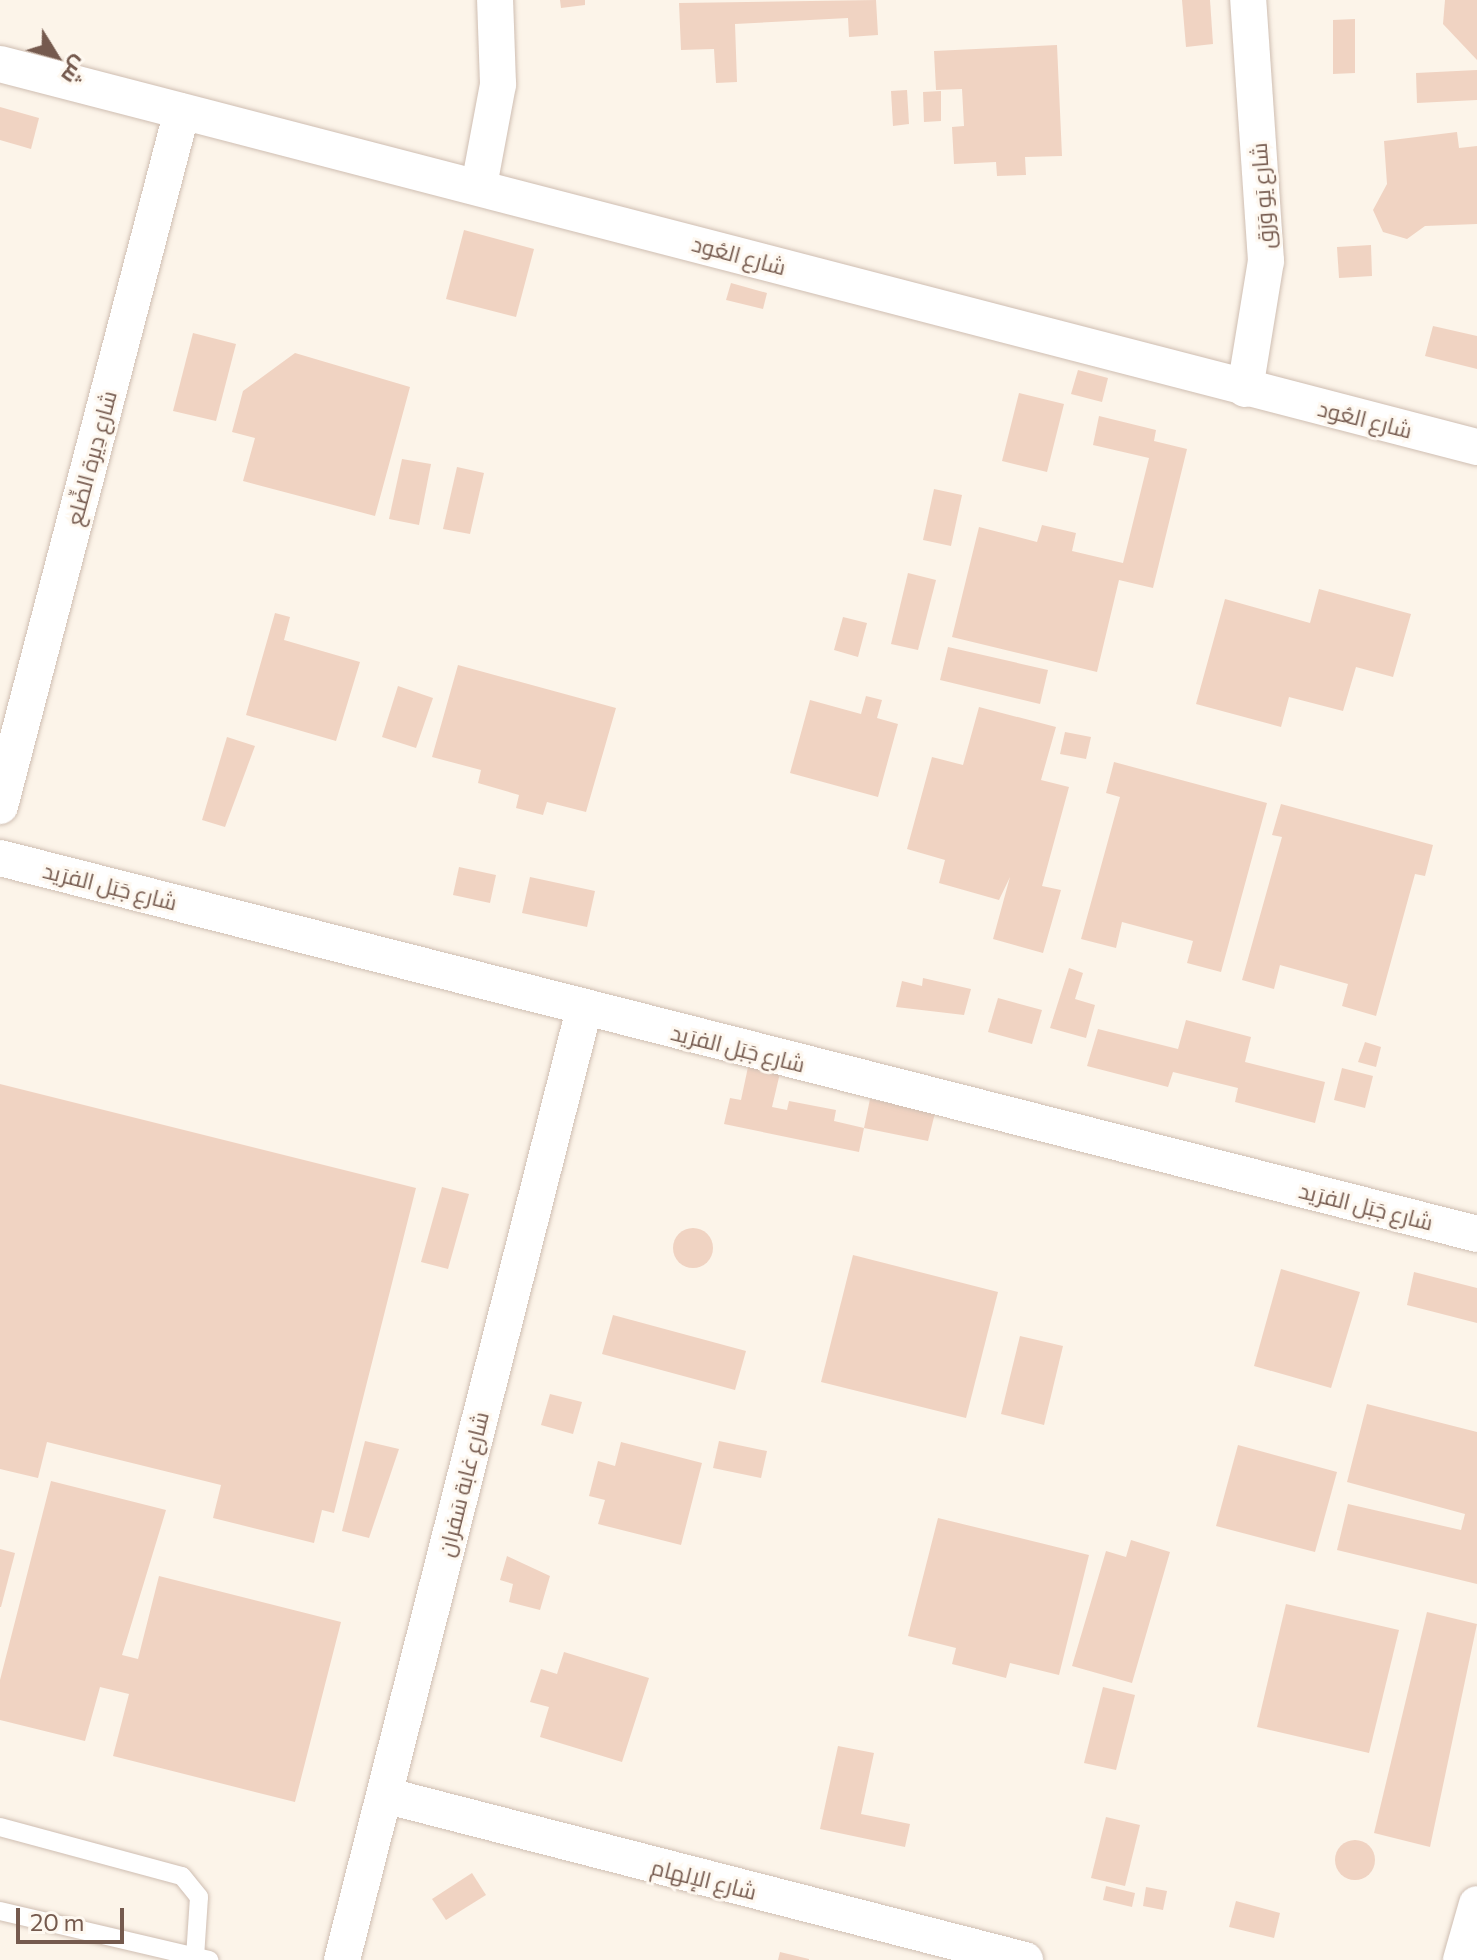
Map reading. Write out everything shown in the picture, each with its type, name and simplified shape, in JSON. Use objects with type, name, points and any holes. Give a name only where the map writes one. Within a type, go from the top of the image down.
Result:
[{"type":"street","points":[[479,186],[498,84],[495,0]]},
{"type":"street","name":"شارع يَو وَرَق","points":[[1245,389],[1266,261],[1248,0]]},
{"type":"street","name":"شارع العُود","points":[[0,64],[1477,447]]},
{"type":"street","name":"شارع دِيرة الضِّلع","points":[[0,806],[182,111]]},
{"type":"street","name":"شارع جَبَل الفرَيد","points":[[0,858],[1477,1234]]},
{"type":"street","name":"شارع غابة سَفران","points":[[342,1960],[584,1009]]},
{"type":"street","name":"شارع الإلهام","points":[[384,1795],[1025,1960]]},
{"type":"street","points":[[1461,1960],[1477,1904]]},
{"type":"lane","points":[[0,1827],[182,1876],[199,1897],[202,1958],[0,1911]]},
{"type":"building","points":[[560,0],[585,0],[585,5],[561,8]]},
{"type":"building","points":[[876,0],[878,35],[849,37],[848,18],[735,24],[737,82],[716,83],[714,49],[681,50],[679,3]]},
{"type":"building","points":[[1182,0],[1210,0],[1213,44],[1186,47]]},
{"type":"building","points":[[1445,0],[1477,0],[1477,60],[1443,24]]},
{"type":"building","points":[[1355,19],[1355,73],[1333,74],[1333,20]]},
{"type":"building","points":[[1057,45],[1062,156],[1025,157],[1026,175],[997,176],[996,162],[954,164],[952,127],[964,126],[962,89],[936,90],[934,51]]},
{"type":"building","points":[[1477,70],[1477,100],[1417,103],[1416,73]]},
{"type":"building","points":[[907,90],[909,124],[893,126],[891,91]]},
{"type":"building","points":[[941,91],[941,121],[924,122],[923,92]]},
{"type":"building","points":[[0,107],[39,118],[31,149],[0,140]]},
{"type":"building","points":[[1457,132],[1459,148],[1477,146],[1477,224],[1425,226],[1407,239],[1383,232],[1373,210],[1387,184],[1384,141]]},
{"type":"building","points":[[464,230],[534,249],[516,317],[446,299]]},
{"type":"building","points":[[1371,245],[1372,276],[1339,278],[1337,247]]},
{"type":"building","points":[[731,283],[767,293],[763,309],[726,300]]},
{"type":"building","points":[[1433,326],[1477,336],[1477,369],[1425,356]]},
{"type":"building","points":[[193,333],[236,344],[216,421],[173,411]]},
{"type":"building","points":[[295,353],[410,387],[375,516],[243,481],[255,438],[232,432],[243,391]]},
{"type":"building","points":[[1078,370],[1108,378],[1102,402],[1071,394]]},
{"type":"building","points":[[1019,393],[1064,404],[1047,472],[1002,461]]},
{"type":"building","points":[[1099,416],[1156,430],[1154,441],[1187,449],[1153,588],[1119,580],[1097,672],[952,637],[979,527],[1037,542],[1042,525],[1076,533],[1072,551],[1123,563],[1149,458],[1093,445]]},
{"type":"building","points":[[402,459],[431,464],[419,525],[389,519]]},
{"type":"building","points":[[457,467],[484,473],[470,534],[443,529]]},
{"type":"building","points":[[934,489],[962,495],[951,546],[923,540]]},
{"type":"building","points":[[908,573],[936,580],[918,650],[891,644]]},
{"type":"building","points":[[1319,589],[1411,614],[1393,677],[1356,667],[1343,711],[1289,697],[1281,727],[1196,704],[1225,599],[1310,623]]},
{"type":"building","points":[[275,613],[290,617],[284,640],[360,662],[336,741],[246,715]]},
{"type":"building","points":[[843,617],[867,623],[858,657],[834,650]]},
{"type":"building","points":[[948,647],[1048,670],[1040,704],[940,680]]},
{"type":"building","points":[[458,665],[616,708],[586,812],[547,802],[543,815],[516,808],[519,795],[478,783],[481,770],[432,757]]},
{"type":"building","points":[[398,686],[433,698],[416,748],[382,737]]},
{"type":"building","points":[[866,696],[882,700],[877,718],[898,724],[878,797],[790,773],[810,700],[861,714]]},
{"type":"building","points":[[979,707],[1056,727],[1041,780],[1069,787],[1042,886],[1061,890],[1043,953],[993,939],[1010,877],[999,900],[939,883],[945,860],[907,849],[932,757],[963,765]]},
{"type":"building","points":[[1065,732],[1091,737],[1086,759],[1060,754]]},
{"type":"building","points":[[227,737],[255,746],[225,827],[202,820]]},
{"type":"building","points":[[1114,762],[1267,803],[1221,972],[1187,963],[1193,941],[1122,922],[1116,948],[1081,939],[1120,797],[1106,793]]},
{"type":"building","points":[[1281,804],[1433,845],[1425,876],[1415,874],[1376,1016],[1342,1006],[1348,984],[1280,965],[1274,989],[1242,980],[1282,837],[1272,835]]},
{"type":"building","points":[[459,867],[496,875],[490,903],[453,895]]},
{"type":"building","points":[[530,877],[595,891],[587,927],[522,913]]},
{"type":"building","points":[[1069,968],[1083,973],[1075,999],[1095,1005],[1086,1038],[1050,1028]]},
{"type":"building","points":[[923,978],[971,989],[964,1015],[896,1007],[902,981],[922,986]]},
{"type":"building","points":[[998,998],[1042,1010],[1032,1044],[988,1032]]},
{"type":"building","points":[[1186,1020],[1251,1037],[1245,1062],[1325,1082],[1315,1123],[1235,1102],[1238,1088],[1173,1072],[1168,1087],[1087,1066],[1098,1029],[1178,1049]]},
{"type":"building","points":[[1365,1042],[1381,1047],[1376,1067],[1358,1062]]},
{"type":"building","points":[[748,1067],[780,1073],[772,1107],[787,1110],[789,1101],[836,1110],[834,1121],[864,1128],[859,1152],[724,1124],[730,1098],[741,1100]]},
{"type":"building","points":[[1342,1068],[1373,1076],[1365,1108],[1334,1100]]},
{"type":"building","points":[[0,1084],[416,1188],[334,1513],[322,1510],[314,1543],[213,1518],[221,1485],[47,1442],[38,1478],[0,1469]]},
{"type":"building","points":[[870,1099],[935,1113],[928,1141],[864,1128]]},
{"type":"building","points":[[442,1187],[469,1194],[448,1269],[421,1262]]},
{"type":"building","points":[[693,1228],[707,1234],[713,1248],[707,1262],[693,1268],[679,1262],[673,1248],[679,1234]]},
{"type":"building","points":[[853,1255],[998,1292],[966,1418],[821,1382]]},
{"type":"building","points":[[1281,1269],[1360,1292],[1331,1388],[1254,1366]]},
{"type":"building","points":[[1414,1272],[1477,1288],[1477,1323],[1407,1305]]},
{"type":"building","points":[[613,1315],[746,1351],[735,1390],[602,1354]]},
{"type":"building","points":[[1020,1336],[1063,1346],[1044,1425],[1001,1414]]},
{"type":"building","points":[[550,1394],[582,1402],[573,1434],[541,1425]]},
{"type":"building","points":[[1367,1404],[1477,1432],[1477,1584],[1337,1550],[1348,1504],[1461,1530],[1465,1514],[1347,1482]]},
{"type":"building","points":[[365,1441],[399,1449],[369,1538],[342,1531]]},
{"type":"building","points":[[719,1441],[767,1451],[761,1478],[713,1468]]},
{"type":"building","points":[[621,1442],[702,1463],[681,1545],[598,1524],[605,1500],[589,1496],[598,1461],[615,1466]]},
{"type":"building","points":[[1238,1445],[1337,1472],[1315,1552],[1216,1526]]},
{"type":"building","points":[[51,1481],[166,1510],[122,1655],[138,1659],[159,1576],[341,1622],[295,1802],[113,1756],[129,1694],[100,1687],[85,1741],[0,1720],[0,1680]]},
{"type":"building","points":[[938,1518],[1089,1555],[1059,1675],[1010,1663],[1006,1678],[952,1664],[956,1648],[908,1636]]},
{"type":"building","points":[[1131,1540],[1170,1552],[1132,1683],[1072,1666],[1106,1551],[1126,1557]]},
{"type":"building","points":[[0,1549],[15,1553],[1,1607],[0,1607]]},
{"type":"building","points":[[507,1556],[550,1576],[540,1610],[509,1602],[513,1584],[500,1580]]},
{"type":"building","points":[[1286,1604],[1399,1630],[1369,1753],[1257,1727]]},
{"type":"building","points":[[1427,1612],[1477,1624],[1430,1847],[1374,1833]]},
{"type":"building","points":[[564,1652],[649,1678],[622,1762],[540,1737],[549,1707],[530,1702],[541,1669],[557,1674]]},
{"type":"building","points":[[1103,1687],[1135,1695],[1116,1770],[1084,1763]]},
{"type":"building","points":[[838,1746],[874,1753],[861,1814],[910,1824],[905,1847],[820,1829]]},
{"type":"building","points":[[1106,1817],[1140,1825],[1125,1886],[1091,1878]]},
{"type":"building","points":[[1355,1840],[1369,1846],[1375,1860],[1369,1874],[1355,1880],[1341,1874],[1335,1860],[1341,1846]]},
{"type":"building","points":[[472,1873],[486,1895],[446,1920],[432,1899]]},
{"type":"building","points":[[1106,1886],[1135,1893],[1132,1907],[1103,1900]]},
{"type":"building","points":[[1146,1887],[1167,1891],[1163,1910],[1143,1906]]},
{"type":"building","points":[[1236,1901],[1280,1913],[1274,1938],[1229,1927]]},
{"type":"building","points":[[780,1952],[809,1959],[809,1960],[778,1960]]}]
